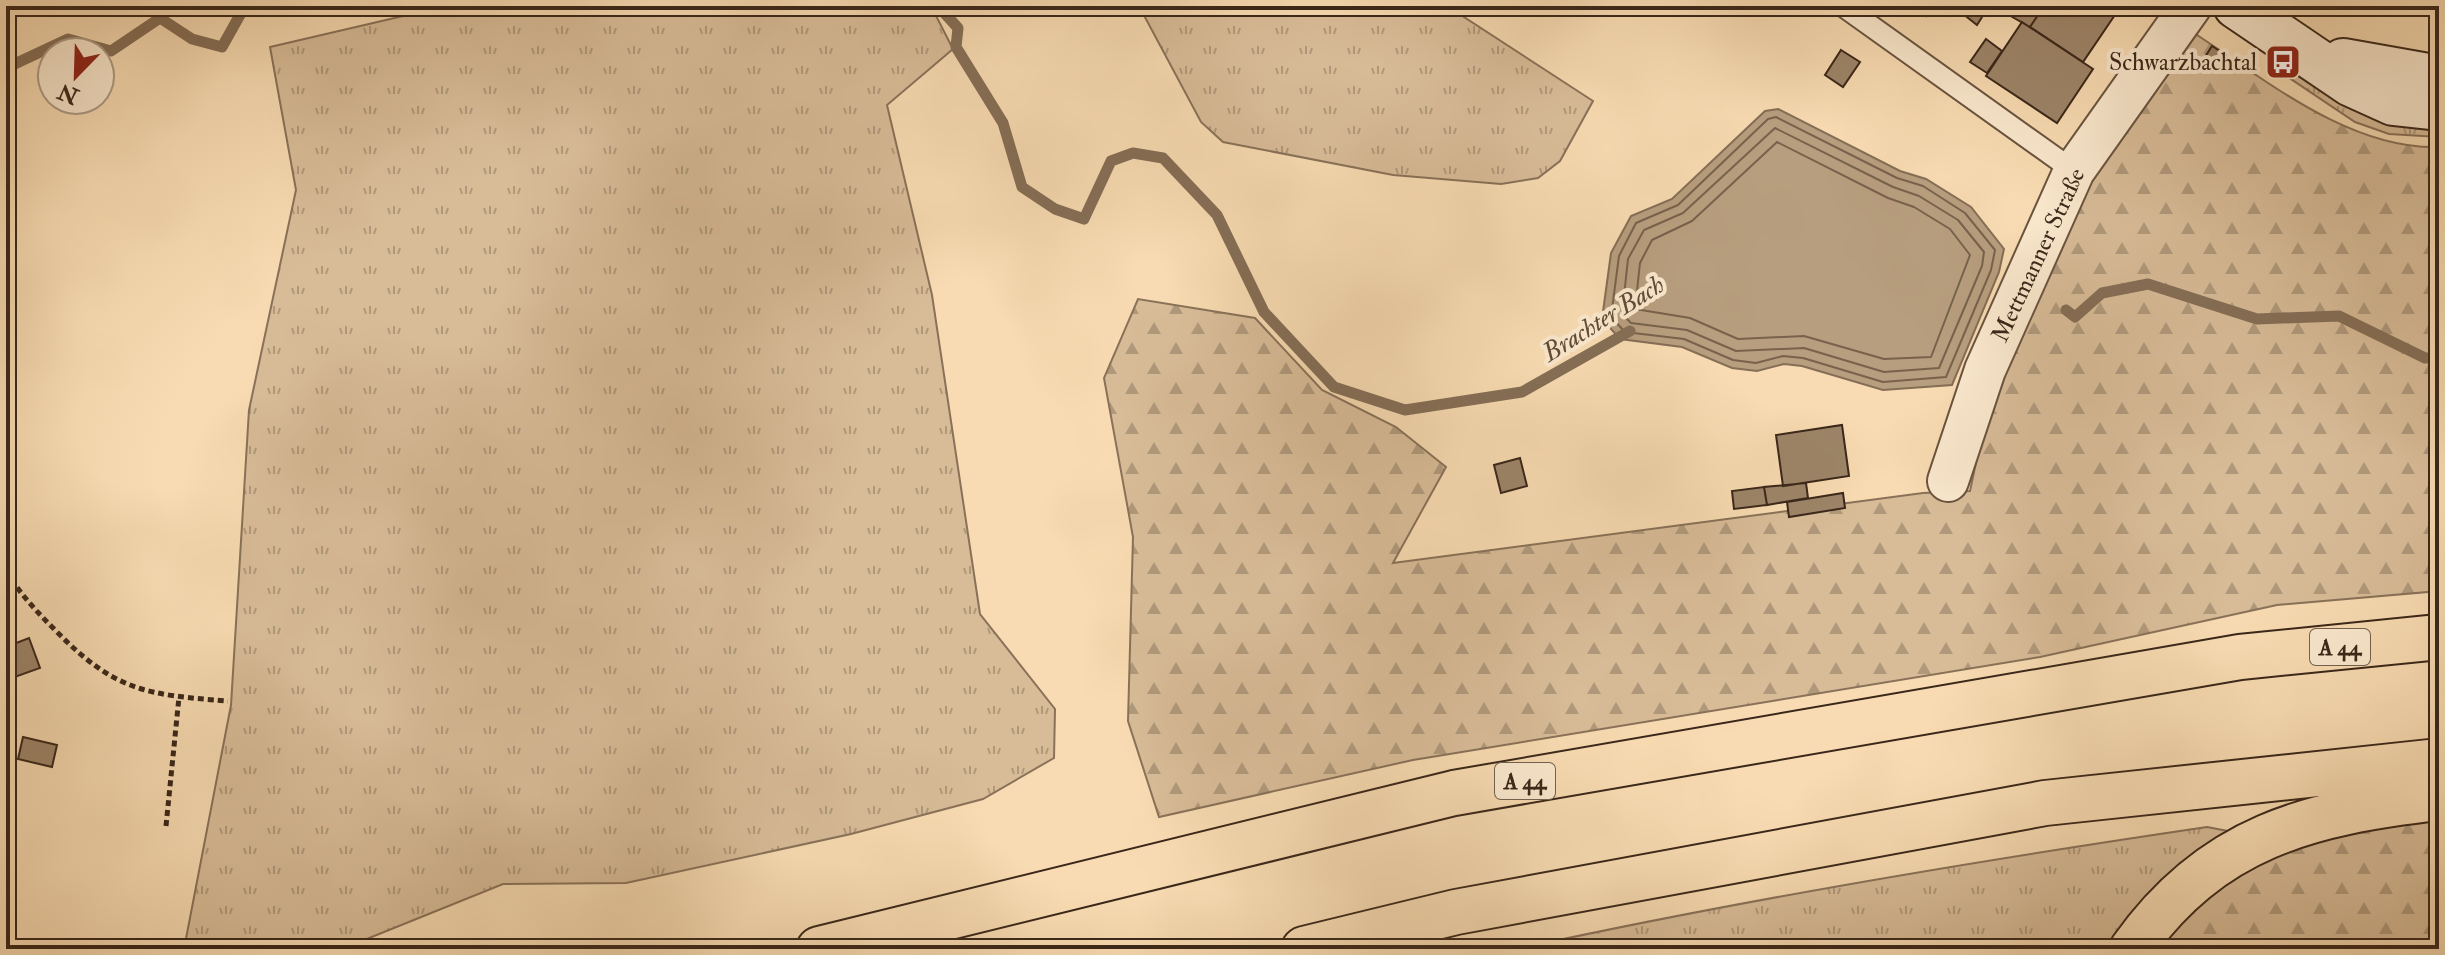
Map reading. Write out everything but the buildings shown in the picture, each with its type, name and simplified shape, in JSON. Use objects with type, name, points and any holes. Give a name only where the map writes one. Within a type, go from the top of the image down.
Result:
[{"type":"highway","name":"A 44","points":[[819,949],[1454,793],[2240,657],[2439,637]]},
{"type":"highway","points":[[1304,949],[1456,912],[2045,803],[2439,761]]},
{"type":"highway","points":[[2132,949],[2181,891],[2228,856],[2262,839],[2302,821],[2352,808],[2439,798]]},
{"type":"main road","points":[[2236,6],[2351,84],[2393,103],[2439,108]]},
{"type":"main road","points":[[2309,53],[2378,70],[2439,78]]},
{"type":"street","name":"Mettmanner Straße","points":[[1948,481],[1985,370],[2074,171],[2191,6]]},
{"type":"lane","points":[[1843,6],[2074,171]]},
{"type":"path","points":[[6,571],[37,612],[84,660],[109,678],[179,697],[228,701]]},
{"type":"path","points":[[166,826],[179,697]]},
{"type":"green space","points":[[446,6],[931,6],[953,49],[887,105],[932,295],[980,614],[1055,709],[1054,758],[983,799],[851,834],[626,883],[503,884],[342,949],[184,949],[231,705],[249,410],[296,190],[270,47]]},
{"type":"green space","points":[[1139,6],[1447,6],[1593,101],[1560,161],[1538,178],[1501,184],[1393,175],[1223,142],[1201,122]]},
{"type":"green space","points":[[2194,33],[2280,91],[2341,125],[2406,145],[2439,147],[2439,591],[2277,605],[2040,657],[1413,760],[1159,817],[1128,721],[1133,537],[1104,378],[1138,299],[1255,318],[1322,390],[1396,427],[1446,467],[1393,563],[1923,493],[1970,491],[1993,383],[2083,176]]},
{"type":"green space","points":[[2295,67],[2439,121],[2439,137],[2389,134],[2355,122],[2279,71]]},
{"type":"green space","points":[[2439,812],[2439,949],[2153,949],[2166,928],[2294,835]]},
{"type":"green space","points":[[2207,827],[2228,831],[2181,866],[2112,949],[1517,949],[1861,882]]},
{"type":"water","points":[[1778,109],[1900,171],[1926,179],[1971,207],[2004,249],[1999,272],[1952,385],[1883,390],[1802,366],[1784,364],[1757,371],[1732,368],[1682,347],[1620,339],[1602,319],[1611,253],[1631,216],[1672,199],[1765,111]]},
{"type":"waterway","name":"Brachter Bach","points":[[6,68],[68,39],[111,51],[160,18],[192,39],[222,47],[245,6]]},
{"type":"waterway","name":"Brachter Bach","points":[[938,6],[958,28],[956,47],[1003,123],[1022,187],[1055,209],[1084,219],[1111,161],[1133,153],[1163,158],[1217,215],[1264,312],[1334,387],[1405,410],[1522,392],[1630,331]]},
{"type":"waterway","name":"Brachter Bach","points":[[2066,310],[2075,317],[2102,293],[2148,284],[2257,319],[2339,316],[2425,358],[2439,358]]},
{"type":"place","name":"Schwarzbachtal","points":[[2283,62]]}]
